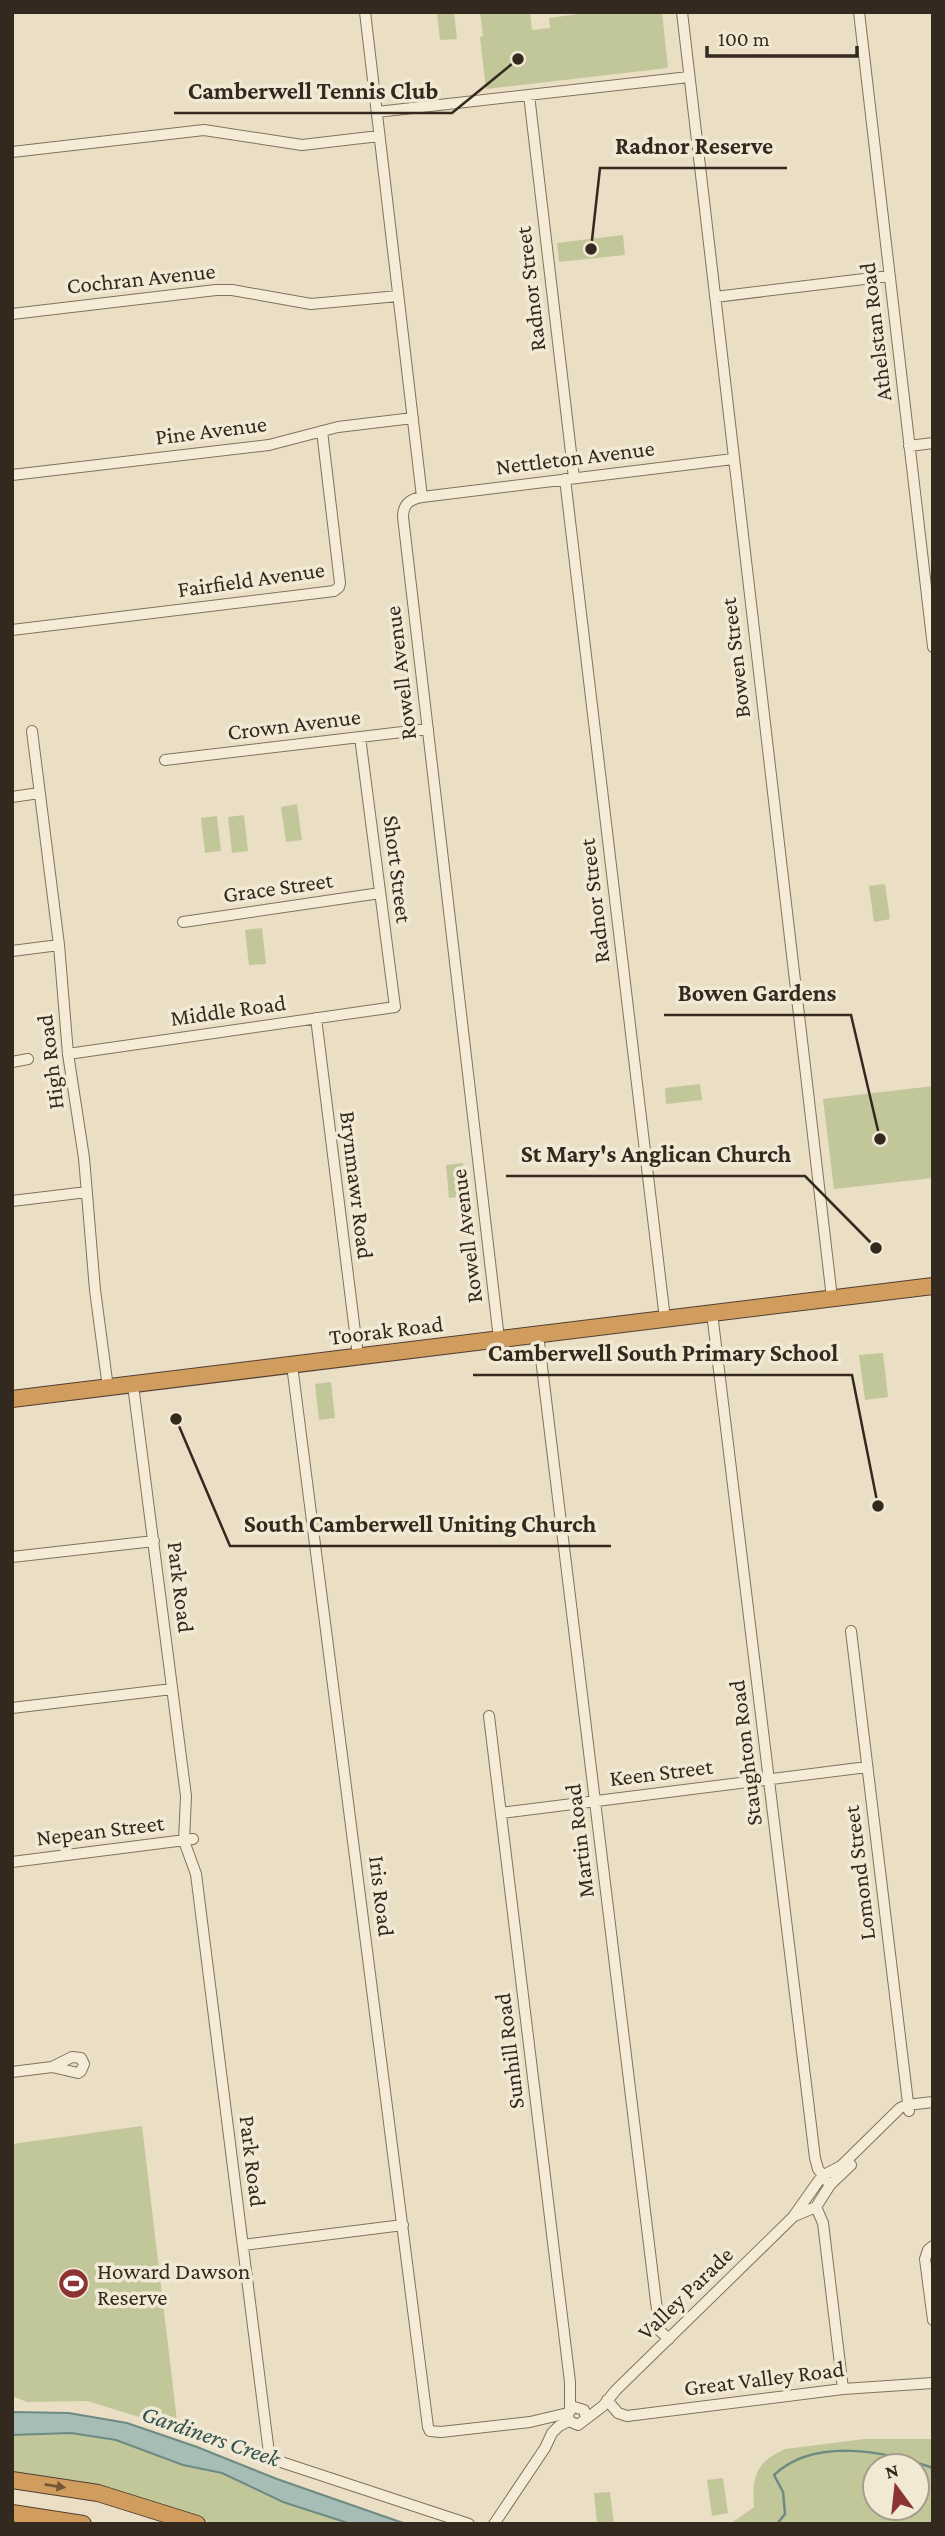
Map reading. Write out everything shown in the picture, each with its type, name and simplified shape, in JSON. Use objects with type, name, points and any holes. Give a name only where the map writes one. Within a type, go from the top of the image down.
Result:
[{"type":"highway","name":"Toorak Road","points":[[12,1399],[933,1286]]},
{"type":"highway","points":[[12,2480],[98,2493],[197,2524]]},
{"type":"highway","points":[[12,2513],[83,2524]]},
{"type":"street","points":[[366,12],[422,496]]},
{"type":"street","name":"Bowen Street","points":[[682,12],[832,1298]]},
{"type":"street","name":"Athelstan Road","points":[[859,12],[933,647]]},
{"type":"street","points":[[377,112],[689,77]]},
{"type":"street","name":"Radnor Street","points":[[528,95],[665,1319]]},
{"type":"street","points":[[12,152],[204,130],[302,145],[379,136]]},
{"type":"street","points":[[715,297],[889,276]]},
{"type":"street","name":"Cochran Avenue","points":[[12,314],[216,290],[232,290],[311,304],[398,296]]},
{"type":"street","name":"Pine Avenue","points":[[12,475],[269,445],[322,431],[413,418]]},
{"type":"street","name":"Fairfield Avenue","points":[[12,630],[334,591],[340,583],[322,431]]},
{"type":"street","points":[[909,446],[933,443]]},
{"type":"street","name":"Nettleton Avenue","points":[[422,496],[733,459]]},
{"type":"street","name":"Rowell Avenue","points":[[422,496],[409,501],[404,508],[403,517],[499,1339]]},
{"type":"street","name":"Crown Avenue","points":[[165,760],[428,729]]},
{"type":"street","name":"High Road","points":[[32,731],[59,945],[68,1054],[87,1192],[108,1388]]},
{"type":"street","name":"Short Street","points":[[360,737],[395,1007]]},
{"type":"street","points":[[12,797],[39,793]]},
{"type":"street","name":"Grace Street","points":[[183,922],[380,893]]},
{"type":"street","points":[[12,951],[59,945]]},
{"type":"street","name":"Middle Road","points":[[68,1054],[395,1007]]},
{"type":"street","name":"Brynmawr Road","points":[[316,1018],[358,1356]]},
{"type":"street","points":[[12,1062],[29,1059]]},
{"type":"street","points":[[12,1201],[87,1192]]},
{"type":"street","name":"Staughton Road","points":[[712,1313],[815,2158],[826,2180]]},
{"type":"street","name":"Martin Road","points":[[538,1334],[658,2318],[660,2330],[669,2339]]},
{"type":"street","name":"Iris Road","points":[[292,1365],[430,2431]]},
{"type":"street","name":"Park Road","points":[[133,1385],[186,1796],[192,1817],[189,1840],[197,1853],[196,1874],[269,2453],[278,2461],[469,2524]]},
{"type":"street","points":[[12,1558],[154,1541]]},
{"type":"street","name":"Lomond Street","points":[[851,1631],[908,2108]]},
{"type":"street","points":[[12,1708],[172,1689]]},
{"type":"street","name":"Sunhill Road","points":[[489,1716],[574,2415]]},
{"type":"street","name":"Keen Street","points":[[501,1813],[867,1768]]},
{"type":"street","name":"Nepean Street","points":[[12,1862],[189,1840]]},
{"type":"street","points":[[12,2072],[52,2067]]},
{"type":"street","points":[[908,2108],[933,2102]]},
{"type":"street","points":[[908,2108],[933,2107]]},
{"type":"street","name":"Valley Parade","points":[[430,2431],[533,2423],[574,2415],[607,2400],[793,2217],[826,2180],[890,2118],[908,2108]]},
{"type":"street","name":"Valley Parade","points":[[793,2217],[816,2207],[826,2180]]},
{"type":"street","points":[[816,2207],[822,2223],[842,2389]]},
{"type":"street","points":[[243,2245],[403,2225]]},
{"type":"street","points":[[930,2248],[925,2259],[933,2319]]},
{"type":"street","name":"Great Valley Road","points":[[607,2400],[618,2413],[627,2416],[842,2389],[933,2383]]},
{"type":"street","points":[[494,2524],[556,2428],[574,2415]]},
{"type":"street","points":[[533,2423],[545,2434],[545,2448]]},
{"type":"green space","points":[[437,12],[454,12],[457,39],[440,40]]},
{"type":"green space","points":[[480,12],[530,12],[532,30],[550,28],[549,18],[594,12],[662,12],[668,68],[486,89]]},
{"type":"green space","points":[[623,235],[625,255],[559,262],[557,243]]},
{"type":"green space","points":[[297,804],[302,840],[286,842],[281,807]]},
{"type":"green space","points":[[244,815],[248,851],[232,853],[228,817]]},
{"type":"green space","points":[[217,816],[221,851],[205,853],[201,818]]},
{"type":"green space","points":[[885,884],[890,919],[874,922],[869,886]]},
{"type":"green space","points":[[262,928],[266,964],[249,965],[245,930]]},
{"type":"green space","points":[[700,1084],[702,1100],[666,1104],[665,1088]]},
{"type":"green space","points":[[933,1086],[933,1178],[834,1189],[823,1099]]},
{"type":"green space","points":[[463,1163],[467,1196],[449,1198],[446,1165]]},
{"type":"green space","points":[[883,1353],[888,1397],[865,1400],[859,1355]]},
{"type":"green space","points":[[331,1382],[335,1418],[319,1420],[315,1384]]},
{"type":"green space","points":[[142,2126],[178,2429],[87,2401],[27,2402],[12,2396],[12,2144]]},
{"type":"green space","points":[[71,2433],[116,2440],[183,2465],[222,2473],[283,2502],[351,2524],[213,2524],[186,2512],[106,2487],[12,2473],[12,2435]]},
{"type":"green space","points":[[864,2439],[933,2439],[933,2524],[730,2524],[754,2507],[755,2479],[761,2465],[785,2449]]},
{"type":"green space","points":[[723,2478],[728,2513],[712,2516],[707,2480]]},
{"type":"green space","points":[[610,2492],[614,2524],[597,2524],[594,2493]]},
{"type":"water","points":[[12,2412],[69,2413],[127,2423],[406,2524],[351,2524],[283,2502],[222,2473],[183,2465],[116,2440],[71,2433],[12,2435]]},
{"type":"waterway","points":[[777,2524],[785,2514],[783,2492],[774,2475],[790,2463],[809,2455],[851,2451],[873,2453],[933,2468]]},
{"type":"place","name":"Camberwell Tennis Club","points":[[518,59]]},
{"type":"place","name":"Radnor Reserve","points":[[591,249]]},
{"type":"place","name":"Bowen Gardens","points":[[880,1139]]},
{"type":"place","name":"St Mary's Anglican Church","points":[[876,1248]]},
{"type":"place","name":"South Camberwell Uniting Church","points":[[176,1419]]},
{"type":"place","name":"Camberwell South Primary School","points":[[878,1506]]},
{"type":"place","name":"Howard Dawson Reserve","points":[[74,2284]]},
{"type":"water label","name":"Gardiners Creek","points":[[211,2436]]}]
